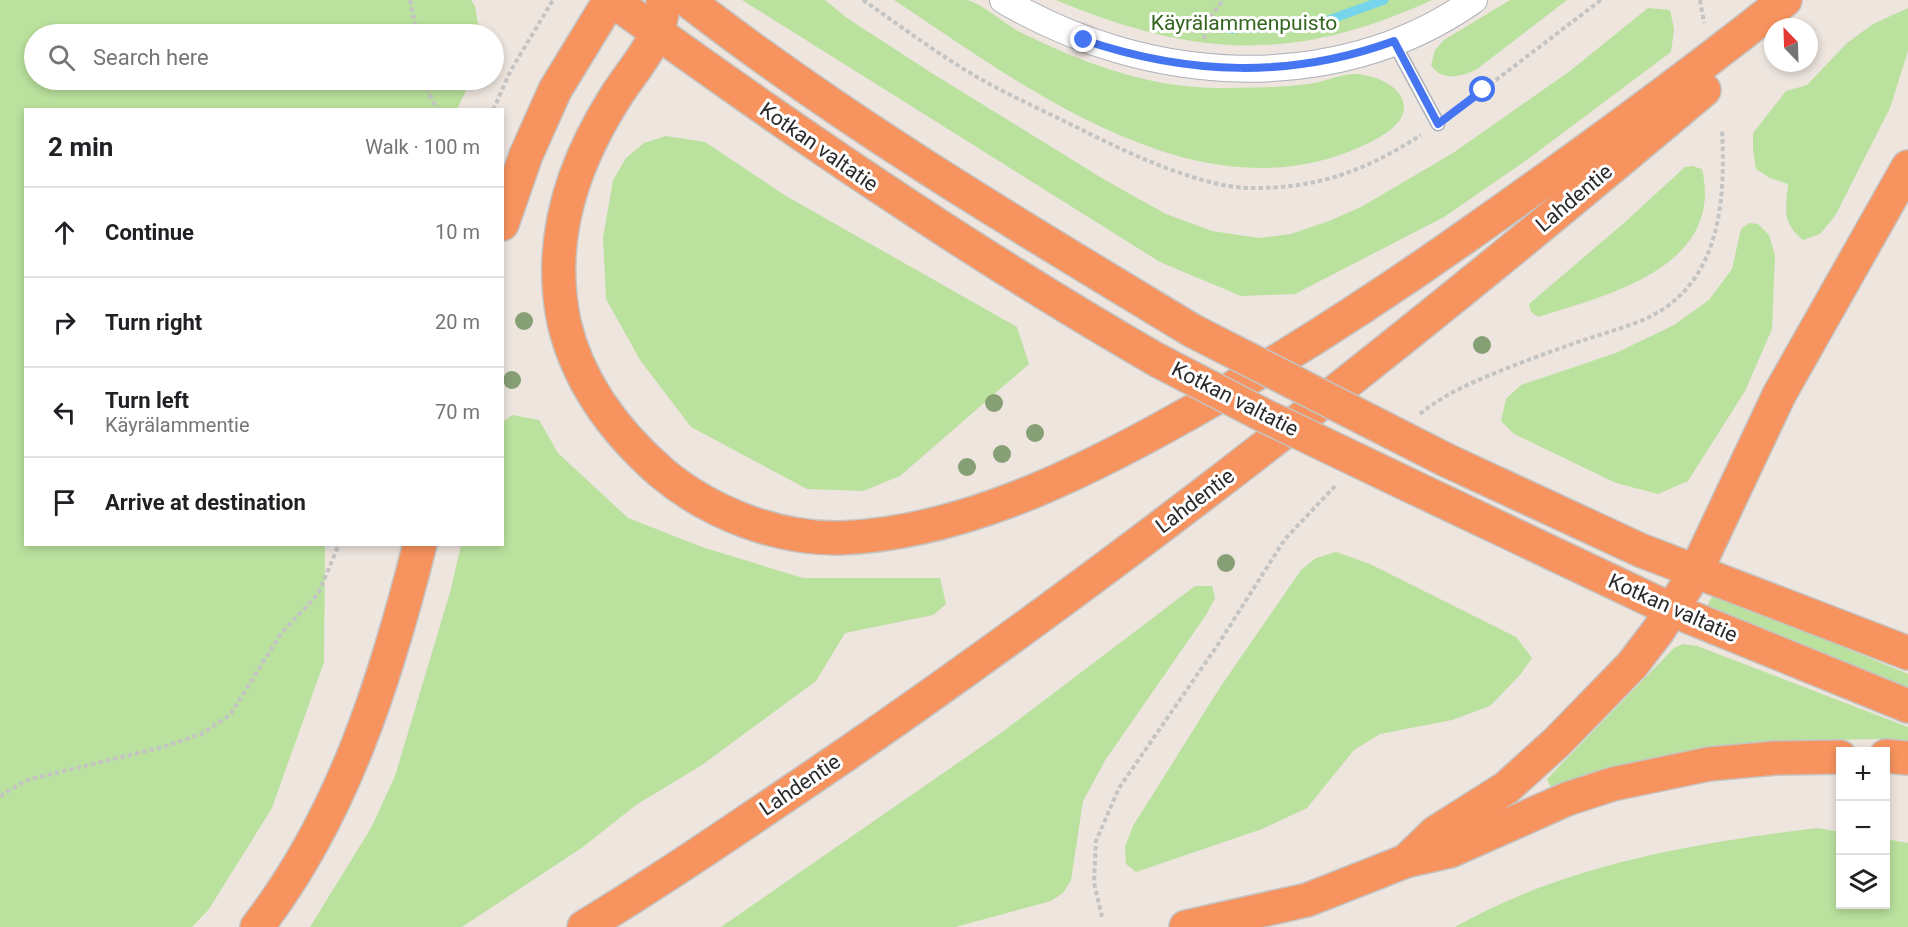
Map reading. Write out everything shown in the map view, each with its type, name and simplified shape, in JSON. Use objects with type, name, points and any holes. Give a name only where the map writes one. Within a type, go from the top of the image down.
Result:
[{"type":"highway","name":"Kotkan valtatie","points":[[611,0],[907,208],[1157,360],[1263,415],[1672,610],[1908,706]]},
{"type":"highway","points":[[504,218],[526,155],[555,90],[611,0]]},
{"type":"highway","points":[[663,0],[658,34],[593,132],[578,165],[567,199],[557,261],[565,326],[589,389],[618,430],[679,487],[757,526],[802,536],[841,538],[930,525],[985,510],[1033,492],[1088,467],[1181,418],[1374,301],[1693,73],[1785,0]]},
{"type":"highway","name":"Kotkan valtatie","points":[[687,0],[743,44],[840,111],[1019,225],[1193,331],[1446,460],[1695,573],[1908,653]]},
{"type":"highway","points":[[1790,18],[1811,0]]},
{"type":"highway","name":"Lahdentie","points":[[584,927],[737,829],[922,702],[1207,492],[1457,295],[1764,39]]},
{"type":"highway","points":[[1406,861],[1435,833],[1506,788],[1557,742],[1632,664],[1672,610],[1695,573],[1779,395],[1908,167]]},
{"type":"highway","points":[[257,927],[278,900],[322,820],[364,734],[399,628],[420,546]]},
{"type":"highway","points":[[1890,756],[1908,758]]},
{"type":"highway","points":[[1186,927],[1307,900],[1406,861],[1450,851],[1567,799],[1665,771],[1776,758],[1836,757]]},
{"type":"street","points":[[1003,0],[1056,29],[1146,59],[1200,66],[1278,68],[1338,59],[1394,41],[1444,19],[1474,0]]},
{"type":"lane","points":[[1394,41],[1438,124]]},
{"type":"path","points":[[410,0],[415,24]]},
{"type":"path","points":[[504,86],[553,0]]},
{"type":"path","points":[[863,0],[972,74],[1113,145],[1197,178],[1247,188],[1288,186],[1343,177],[1393,153],[1438,124],[1601,0]]},
{"type":"path","points":[[1200,66],[1210,18],[1223,0]]},
{"type":"path","points":[[1701,0],[1705,29]]},
{"type":"path","points":[[428,90],[437,108]]},
{"type":"path","points":[[494,108],[502,90]]},
{"type":"path","points":[[0,796],[27,780],[173,744],[201,734],[230,715],[280,635],[318,594],[338,546]]},
{"type":"green space","points":[[0,0],[471,0],[475,6],[478,24],[24,24],[24,90],[466,90],[457,108],[24,108],[24,546],[325,546],[324,662],[272,808],[209,909],[192,927],[0,927]]},
{"type":"green space","points":[[742,0],[825,0],[847,18],[930,72],[1105,180],[1166,214],[1212,231],[1259,238],[1291,234],[1361,207],[1453,153],[1570,71],[1648,8],[1670,10],[1674,29],[1671,52],[1528,159],[1444,217],[1295,294],[1241,296],[1160,262]]},
{"type":"green space","points":[[894,0],[967,0],[979,5],[1020,32],[1066,53],[1113,71],[1162,83],[1213,88],[1260,88],[1308,84],[1352,74],[1365,75],[1387,83],[1399,93],[1404,107],[1403,114],[1394,127],[1381,137],[1360,147],[1299,165],[1237,167],[1176,155],[1115,133],[1056,104],[999,70]]},
{"type":"green space","name":"Käyrälammenpuisto","points":[[1056,0],[1432,0],[1382,20],[1335,35],[1289,43],[1244,45],[1200,42],[1154,33],[1106,19]]},
{"type":"green space","points":[[1510,0],[1567,0],[1477,69],[1458,76],[1446,76],[1435,70],[1431,65],[1435,50],[1444,40]]},
{"type":"green space","points":[[1908,8],[1908,51],[1890,108],[1835,216],[1820,234],[1803,240],[1791,227],[1786,215],[1788,184],[1770,178],[1756,169],[1753,133],[1786,91],[1807,85],[1847,43],[1873,24]]},
{"type":"green space","points":[[666,136],[705,142],[786,196],[1017,327],[1029,364],[900,476],[863,491],[807,489],[691,427],[640,360],[606,299],[603,238],[613,180],[626,158],[644,143]]},
{"type":"green space","points":[[1692,166],[1702,169],[1704,203],[1696,230],[1679,253],[1655,271],[1627,286],[1538,317],[1531,312],[1529,304],[1624,223],[1685,167]]},
{"type":"green space","points":[[1749,223],[1758,224],[1769,235],[1775,256],[1772,329],[1745,391],[1688,481],[1658,494],[1616,483],[1514,434],[1501,421],[1506,399],[1521,385],[1616,353],[1674,325],[1709,300],[1732,269],[1741,229]]},
{"type":"green space","points":[[512,415],[539,420],[558,453],[628,518],[702,547],[803,578],[940,578],[946,604],[933,615],[845,633],[816,681],[702,765],[636,805],[583,847],[462,927],[310,927],[371,828],[395,776],[451,589],[461,546],[504,546],[504,421]]},
{"type":"green space","points":[[1336,552],[1370,564],[1516,637],[1532,658],[1520,675],[1490,706],[1452,720],[1380,734],[1354,750],[1307,808],[1262,829],[1136,872],[1126,864],[1125,847],[1133,826],[1219,689],[1301,570],[1316,558]]},
{"type":"green space","points":[[1195,586],[1212,586],[1215,598],[1206,615],[1106,759],[1083,801],[1071,880],[1063,893],[1051,901],[955,927],[721,927],[1001,733]]},
{"type":"green space","points":[[1714,593],[1908,674],[1908,695],[1704,612]]},
{"type":"green space","points":[[1683,644],[1697,646],[1908,727],[1908,742],[1879,739],[1783,741],[1710,748],[1552,789],[1547,779],[1674,648]]},
{"type":"green space","points":[[1817,828],[1836,831],[1836,909],[1890,909],[1890,840],[1908,843],[1908,927],[1455,927],[1540,887],[1585,872],[1677,850]]},
{"type":"waterway","points":[[1229,29],[1315,25],[1384,0]]},
{"type":"route","points":[[1084,40],[1146,59],[1238,69],[1278,68],[1338,59],[1394,41],[1438,124],[1483,90]]}]
